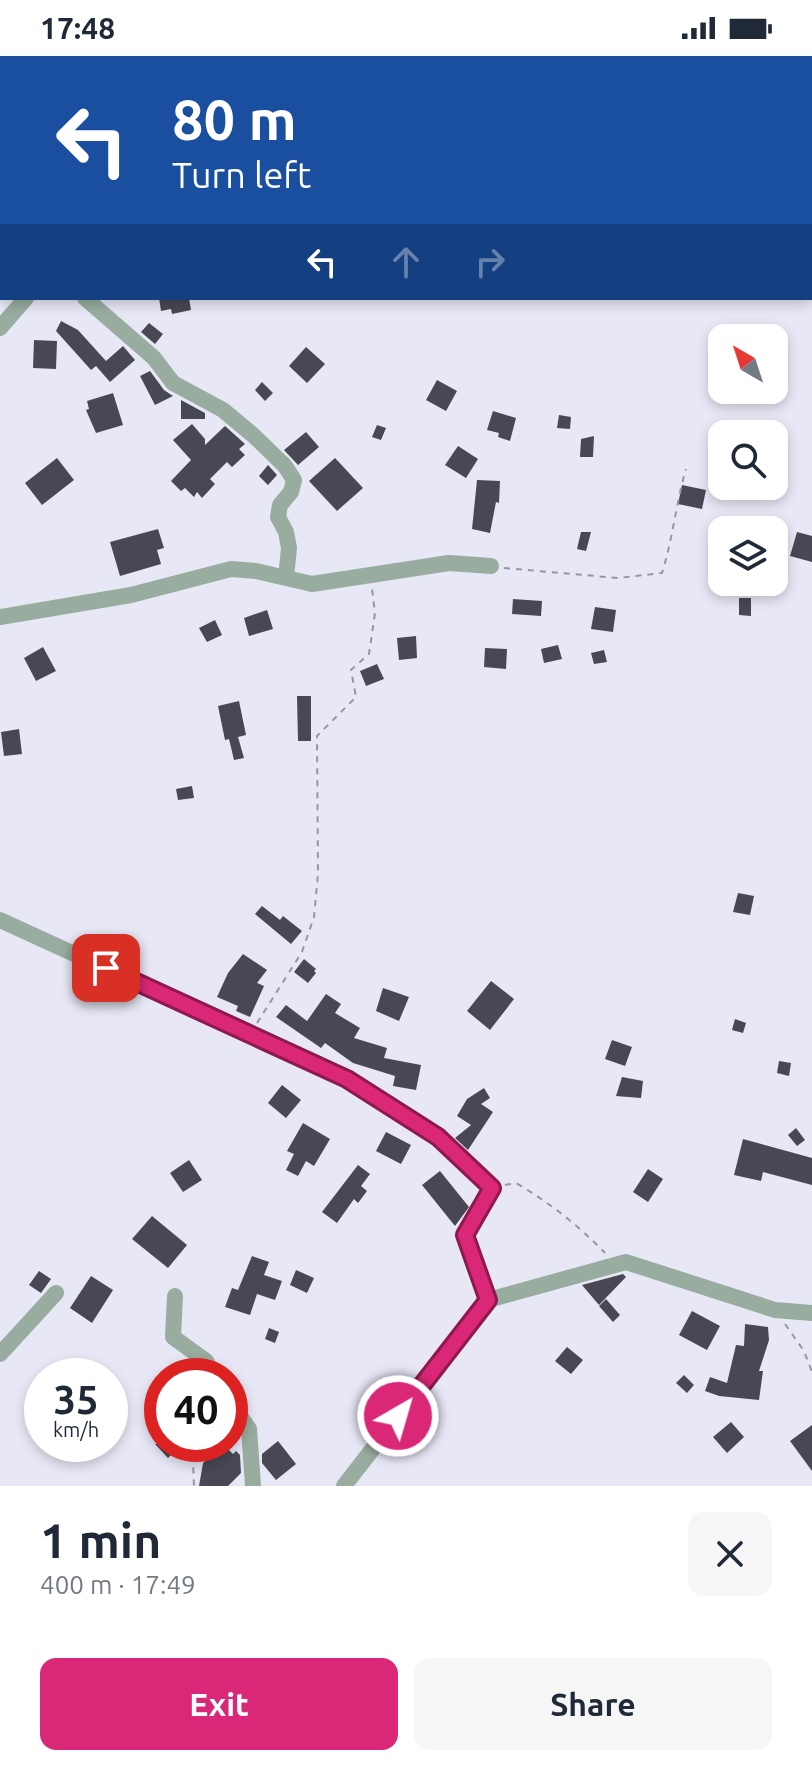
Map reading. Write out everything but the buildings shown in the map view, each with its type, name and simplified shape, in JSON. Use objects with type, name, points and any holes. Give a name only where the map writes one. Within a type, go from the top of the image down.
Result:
[{"type":"street","points":[[0,328],[24,300]]},
{"type":"street","points":[[87,300],[154,358],[173,383],[223,410],[285,466],[294,480],[291,492],[280,505],[278,517],[286,532],[289,548],[286,578]]},
{"type":"street","points":[[0,617],[131,595],[231,569],[256,571],[312,584],[449,563],[491,566]]},
{"type":"street","points":[[0,920],[347,1079],[438,1137],[492,1188],[465,1235],[488,1300]]},
{"type":"street","points":[[344,1486],[488,1300],[626,1262],[775,1310],[812,1313]]},
{"type":"street","points":[[0,1354],[56,1293]]},
{"type":"street","points":[[175,1296],[173,1337],[202,1358]]},
{"type":"street","points":[[248,1428],[253,1486]]},
{"type":"path","points":[[491,566],[526,572],[585,573],[618,578],[662,573],[672,541],[675,505],[686,469]]},
{"type":"path","points":[[251,1034],[302,952],[314,917],[318,874],[317,736],[356,697],[351,670],[369,654],[375,613],[371,576]]},
{"type":"path","points":[[492,1188],[516,1183],[548,1201],[576,1223],[616,1265]]},
{"type":"path","points":[[775,1310],[804,1351],[812,1372]]},
{"type":"path","points":[[193,1462],[194,1486]]},
{"type":"route","points":[[106,968],[347,1079],[438,1137],[492,1188],[465,1235],[488,1300],[398,1416]]}]
